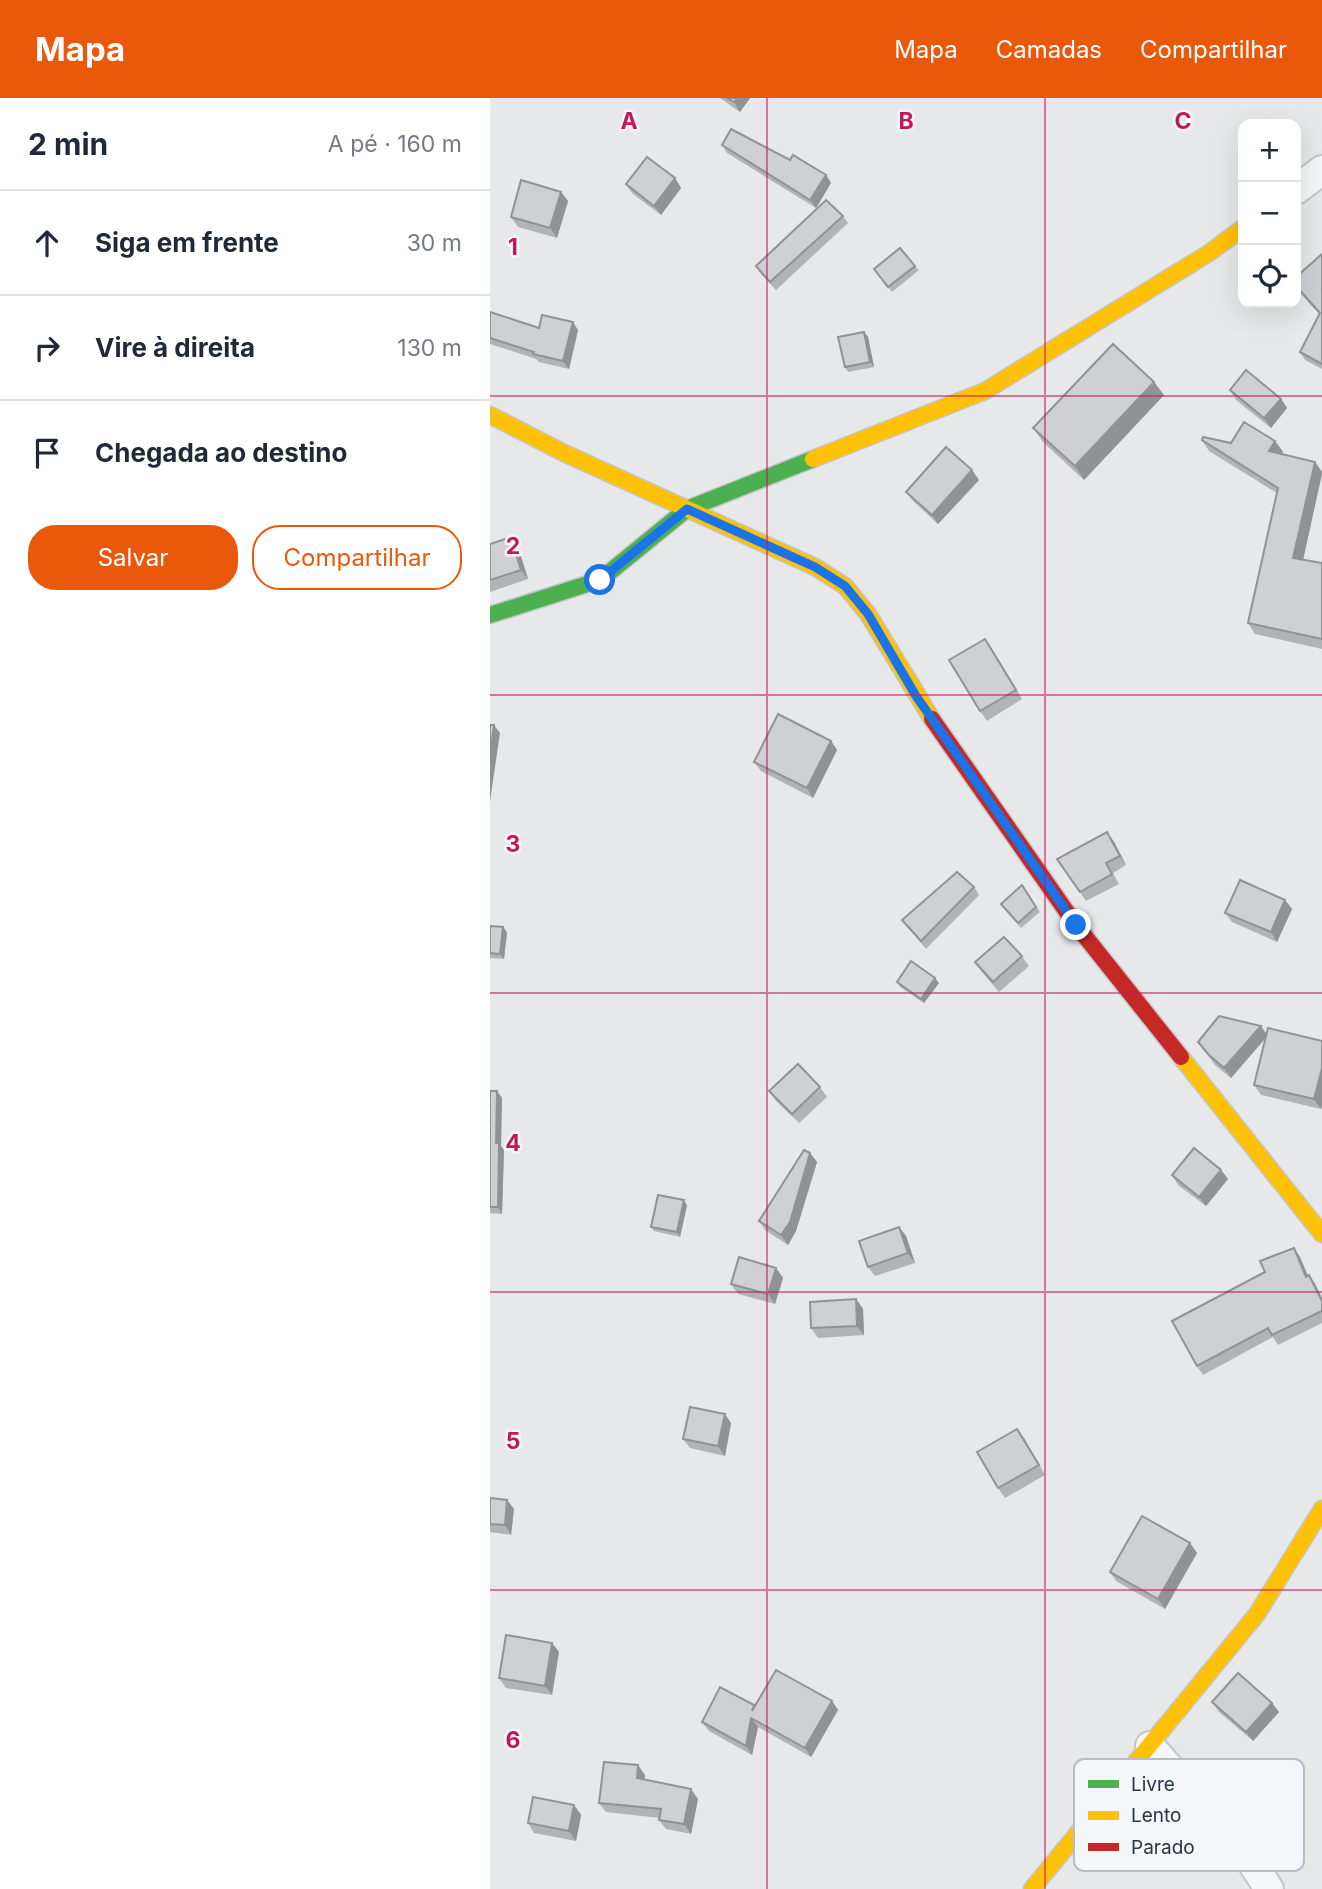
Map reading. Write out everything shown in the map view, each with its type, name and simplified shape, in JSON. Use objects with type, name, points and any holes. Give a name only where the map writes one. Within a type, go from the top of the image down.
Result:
[{"type":"street","points":[[1301,186],[1322,170]]},
{"type":"street","points":[[490,615],[600,580],[687,509],[985,391],[1209,253],[1238,232]]},
{"type":"street","points":[[490,415],[564,453],[815,567],[845,586],[868,614],[916,696],[1076,925],[1322,1234]]},
{"type":"street","points":[[1139,1759],[1257,1615],[1322,1509]]},
{"type":"street","points":[[1150,1746],[1162,1759]]},
{"type":"street","points":[[1032,1889],[1074,1838]]},
{"type":"street","points":[[1257,1871],[1269,1889]]},
{"type":"building","points":[[731,129],[790,160],[793,155],[826,175],[810,200],[722,145]]},
{"type":"building","points":[[647,157],[675,178],[654,206],[626,184]]},
{"type":"building","points":[[521,180],[561,192],[550,228],[511,217]]},
{"type":"building","points":[[826,200],[843,216],[770,282],[756,266]]},
{"type":"building","points":[[900,248],[915,266],[888,287],[874,269]]},
{"type":"building","points":[[1322,254],[1322,364],[1300,352],[1320,313],[1301,292],[1301,273]]},
{"type":"building","points":[[490,312],[539,328],[542,315],[573,322],[563,361],[533,354],[534,352],[490,338]]},
{"type":"building","points":[[864,332],[870,362],[845,367],[838,337]]},
{"type":"building","points":[[1113,344],[1154,382],[1075,466],[1033,428]]},
{"type":"building","points":[[1246,370],[1281,399],[1264,418],[1230,390]]},
{"type":"building","points":[[1244,422],[1275,441],[1269,451],[1315,462],[1293,558],[1322,563],[1322,639],[1248,623],[1278,488],[1202,440],[1203,437],[1231,443]]},
{"type":"building","points":[[946,447],[972,470],[932,515],[906,492]]},
{"type":"building","points":[[511,537],[521,570],[490,580],[490,544]]},
{"type":"building","points":[[985,639],[1016,690],[980,711],[949,660]]},
{"type":"building","points":[[778,714],[831,741],[807,788],[754,762]]},
{"type":"building","points":[[490,725],[494,725],[490,755]]},
{"type":"building","points":[[1107,832],[1120,856],[1106,863],[1112,874],[1080,892],[1057,859]]},
{"type":"building","points":[[957,872],[974,887],[921,941],[902,920]]},
{"type":"building","points":[[1240,880],[1285,900],[1271,932],[1225,913]]},
{"type":"building","points":[[1022,885],[1036,907],[1018,923],[1001,904]]},
{"type":"building","points":[[490,926],[503,927],[500,954],[490,953]]},
{"type":"building","points":[[1004,937],[1022,956],[993,982],[975,962]]},
{"type":"building","points":[[911,961],[935,978],[921,999],[897,982]]},
{"type":"building","points":[[1219,1016],[1261,1026],[1224,1068],[1198,1042]]},
{"type":"building","points":[[1268,1028],[1322,1041],[1322,1068],[1314,1099],[1254,1085]]},
{"type":"building","points":[[798,1064],[820,1087],[792,1114],[769,1091]]},
{"type":"building","points":[[490,1091],[497,1091],[498,1207],[490,1207]]},
{"type":"building","points":[[1194,1148],[1221,1170],[1199,1197],[1172,1175]]},
{"type":"building","points":[[804,1150],[810,1153],[790,1222],[781,1235],[759,1221]]},
{"type":"building","points":[[658,1195],[684,1200],[677,1232],[651,1227]]},
{"type":"building","points":[[899,1227],[908,1253],[868,1267],[859,1241]]},
{"type":"building","points":[[1294,1248],[1306,1277],[1309,1275],[1322,1301],[1322,1311],[1272,1335],[1268,1328],[1197,1366],[1172,1321],[1265,1272],[1260,1261]]},
{"type":"building","points":[[739,1257],[776,1268],[768,1294],[731,1284]]},
{"type":"building","points":[[856,1299],[857,1326],[811,1328],[810,1302]]},
{"type":"building","points":[[690,1407],[725,1414],[718,1446],[683,1439]]},
{"type":"building","points":[[1017,1429],[1039,1465],[998,1488],[977,1452]]},
{"type":"building","points":[[490,1498],[507,1500],[505,1525],[490,1524]]},
{"type":"building","points":[[1142,1516],[1190,1543],[1158,1599],[1110,1572]]},
{"type":"building","points":[[506,1635],[552,1643],[545,1686],[499,1678]]},
{"type":"building","points":[[776,1670],[832,1701],[805,1748],[751,1718],[746,1746],[702,1722],[720,1687],[754,1705],[752,1711]]},
{"type":"building","points":[[1238,1673],[1272,1703],[1246,1732],[1212,1702]]},
{"type":"building","points":[[604,1762],[638,1765],[637,1778],[691,1789],[684,1824],[659,1820],[661,1809],[599,1803]]},
{"type":"building","points":[[533,1797],[574,1805],[569,1831],[528,1823]]},
{"type":"traffic: fast","points":[[490,615],[600,580],[687,509],[813,459]]},
{"type":"traffic: slow","points":[[813,459],[985,391],[1209,253],[1238,232]]},
{"type":"traffic: slow","points":[[490,415],[564,453],[815,567],[845,586],[868,614],[932,719]]},
{"type":"traffic: slow","points":[[1181,1057],[1322,1234]]},
{"type":"traffic: slow","points":[[1138,1759],[1257,1614],[1322,1509]]},
{"type":"traffic: slow","points":[[1032,1889],[1074,1838]]},
{"type":"traffic: jam","points":[[932,719],[1076,925],[1181,1057]]},
{"type":"route","points":[[600,580],[687,509],[815,567],[845,586],[868,614],[916,696],[1076,925]]}]
